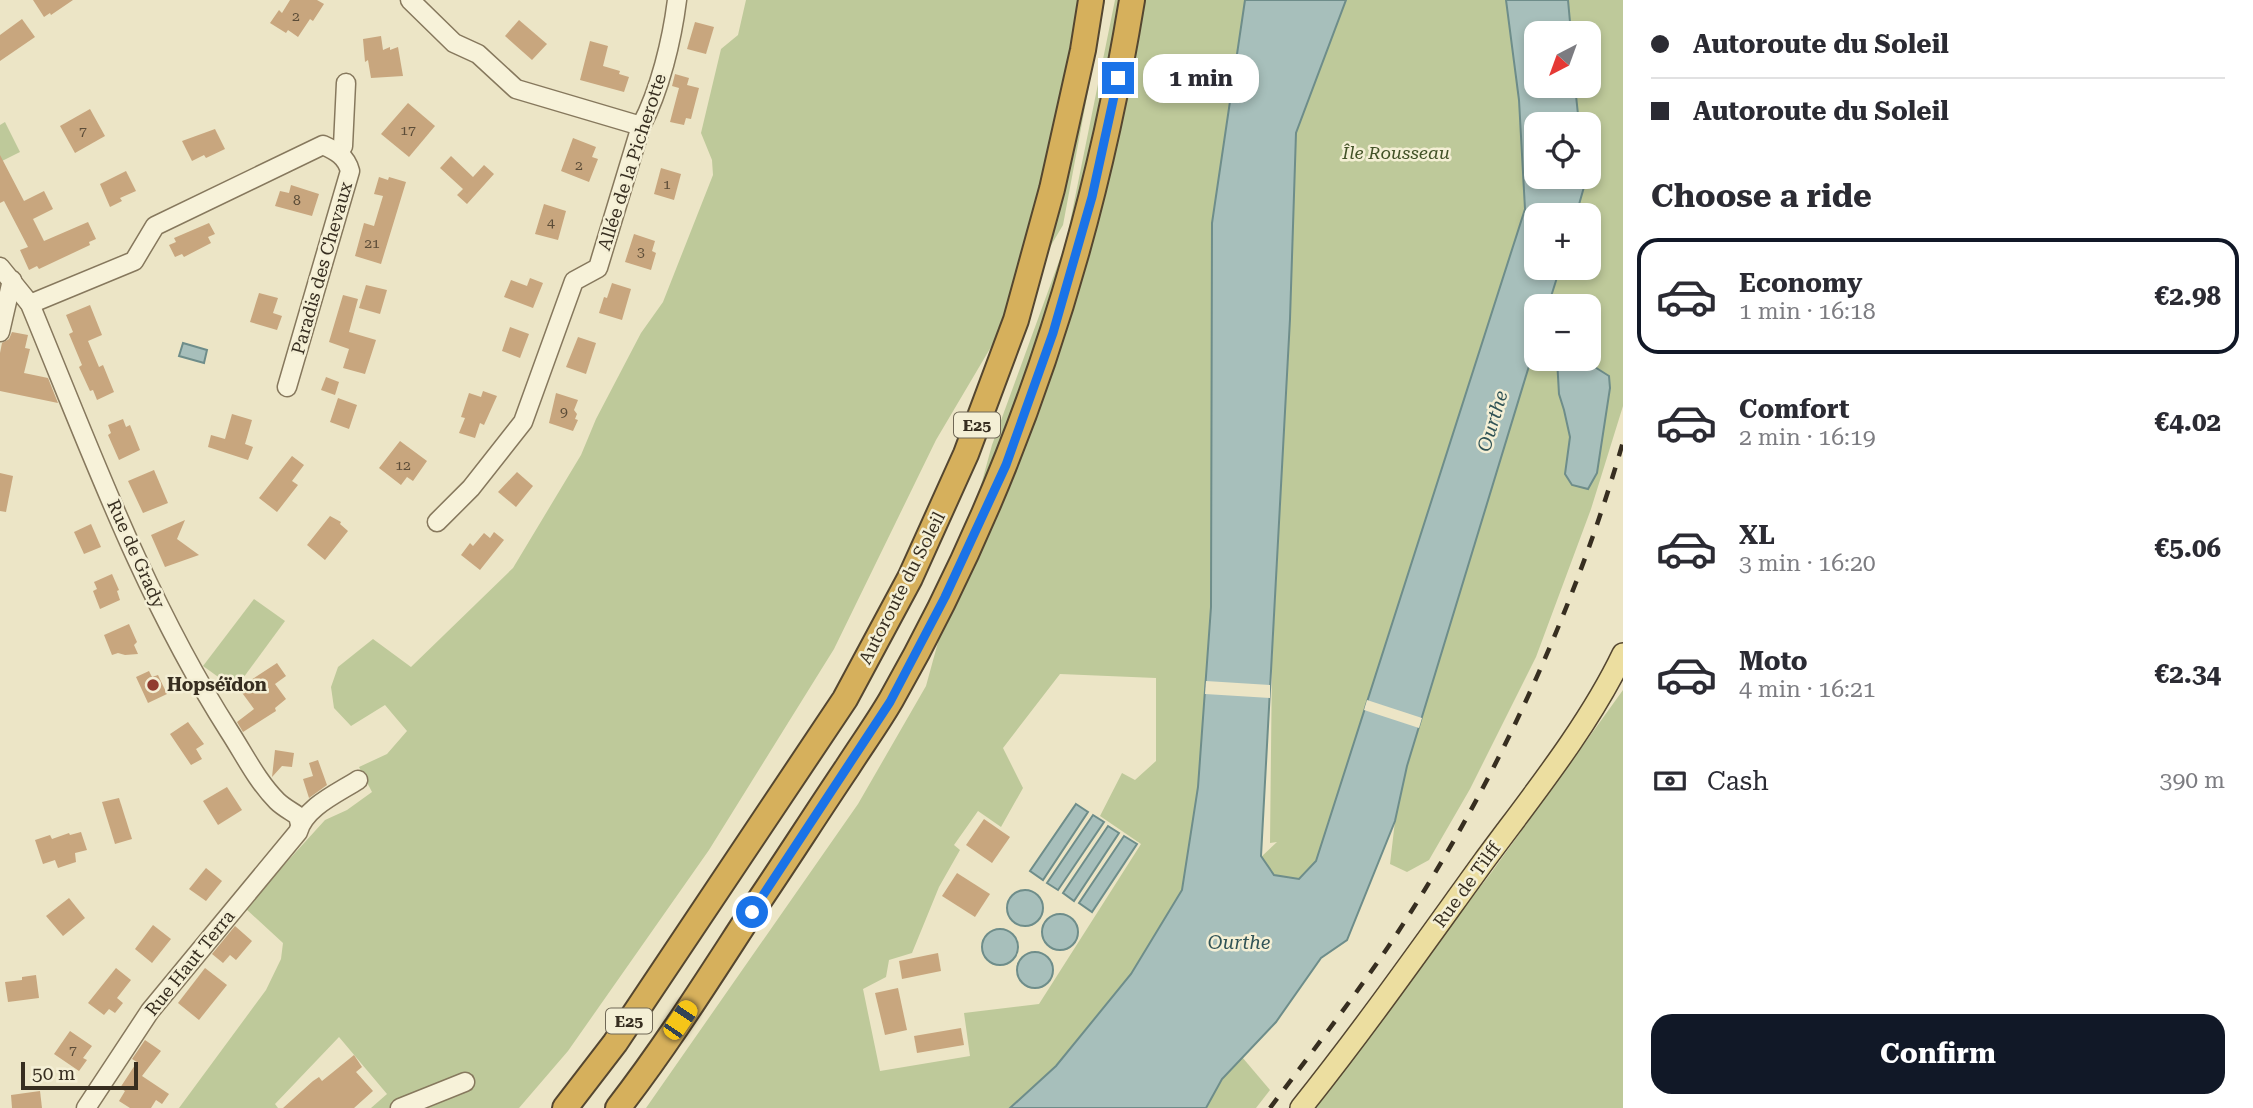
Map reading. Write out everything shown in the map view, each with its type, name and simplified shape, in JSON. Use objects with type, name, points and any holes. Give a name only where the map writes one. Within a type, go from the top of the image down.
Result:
[{"type":"highway","name":"Autoroute du Soleil","points":[[565,1108],[615,1043],[845,699],[910,578],[966,454],[1016,320],[1052,189],[1083,50],[1091,0]]},
{"type":"highway","name":"E25","points":[[627,1102],[890,702],[945,597],[1006,465],[1053,333],[1092,197],[1123,55],[1132,0]]},
{"type":"main road","name":"Rue de Tilff","points":[[1301,1108],[1521,811],[1587,715],[1623,654]]},
{"type":"street","points":[[410,0],[454,43],[478,54],[516,89],[641,126]]},
{"type":"street","name":"Allée de la Picherotte","points":[[437,522],[471,488],[523,422],[574,281],[598,268],[641,126],[654,96],[674,24],[677,0]]},
{"type":"street","name":"Paradis des Chevaux","points":[[287,387],[350,171],[347,162],[339,153],[343,146],[346,83]]},
{"type":"street","points":[[30,304],[134,261],[155,226],[323,145],[339,153]]},
{"type":"street","points":[[0,332],[6,274]]},
{"type":"street","name":"Rue de Grady","points":[[6,274],[30,304],[142,572],[172,632],[208,698],[266,788],[278,803],[298,816],[300,824]]},
{"type":"street","name":"Rue Haut Terra","points":[[86,1108],[150,1011],[298,832],[300,824],[315,807],[358,780]]},
{"type":"street","points":[[400,1108],[465,1082]]},
{"type":"green space","points":[[746,0],[1105,0],[1063,225],[936,440],[834,649],[709,850],[568,1051],[519,1108],[371,1108],[387,1094],[339,1037],[275,1104],[278,1108],[179,1108],[266,990],[281,959],[283,943],[245,908],[325,820],[347,810],[372,792],[359,767],[387,754],[407,731],[385,705],[351,726],[334,708],[331,687],[338,667],[373,639],[411,667],[513,568],[581,455],[596,419],[641,333],[663,302],[713,175],[712,160],[701,133],[721,49],[738,35]]},
{"type":"green space","points":[[1115,0],[1245,0],[1212,223],[1211,607],[1198,787],[1182,890],[1131,974],[1056,1066],[1010,1108],[646,1108],[858,804],[926,686],[992,445],[1066,242]],"holes":[[[1060,674],[1156,678],[1156,761],[1135,780],[1122,773],[1100,816],[1141,844],[1039,1004],[964,1013],[970,1056],[880,1071],[863,989],[886,977],[889,960],[912,953],[939,887],[960,850],[954,845],[978,811],[1001,827],[1023,788],[1003,748]]]},
{"type":"green space","name":"Île Rousseau","points":[[1346,0],[1506,0],[1519,100],[1524,212],[1316,861],[1299,879],[1274,875],[1261,857],[1277,842],[1270,843],[1272,661],[1290,319],[1296,133]]},
{"type":"green space","points":[[1568,0],[1623,0],[1623,406],[1591,509],[1536,657],[1470,789],[1429,860],[1407,872],[1390,864],[1395,821],[1407,766],[1527,371],[1601,371],[1601,294],[1552,294],[1556,280],[1601,280],[1601,203],[1579,203],[1583,189],[1601,189],[1601,112],[1578,112],[1576,98],[1601,98],[1601,21],[1570,21]]},
{"type":"green space","points":[[5,122],[20,152],[0,162],[0,125]]},
{"type":"green space","points":[[254,599],[285,621],[235,689],[203,666]]},
{"type":"green space","points":[[1623,690],[1623,1108],[1308,1108],[1491,873]]},
{"type":"green space","points":[[1242,1057],[1270,1090],[1256,1108],[1206,1108],[1222,1079]]},
{"type":"water","name":"Ourthe","points":[[1245,0],[1346,0],[1296,133],[1290,319],[1261,856],[1274,875],[1299,879],[1316,861],[1524,212],[1524,280],[1556,280],[1552,294],[1524,294],[1524,371],[1527,371],[1407,766],[1395,821],[1347,940],[1321,958],[1276,1022],[1222,1079],[1206,1108],[1010,1108],[1056,1066],[1131,974],[1182,890],[1198,787],[1211,607],[1212,223]]},
{"type":"water","name":"Ourthe","points":[[1506,0],[1568,0],[1570,21],[1524,21],[1524,98],[1576,98],[1578,112],[1524,112],[1524,189],[1583,189],[1579,203],[1525,203],[1519,100]]},
{"type":"water","points":[[183,343],[207,350],[204,363],[179,356]]},
{"type":"water","points":[[1558,371],[1601,371],[1609,376],[1610,388],[1597,473],[1588,489],[1572,485],[1565,474],[1570,437],[1559,394]]},
{"type":"water","points":[[1076,804],[1088,812],[1043,880],[1030,871]]},
{"type":"water","points":[[1093,815],[1104,822],[1058,890],[1047,883]]},
{"type":"water","points":[[1108,826],[1119,833],[1074,901],[1063,893]]},
{"type":"water","points":[[1124,836],[1137,844],[1092,912],[1079,903]]},
{"type":"water","points":[[1025,890],[1038,895],[1043,908],[1038,921],[1025,926],[1012,921],[1007,908],[1012,895]]},
{"type":"water","points":[[1060,914],[1073,919],[1078,932],[1073,945],[1060,950],[1047,945],[1042,932],[1047,919]]},
{"type":"water","points":[[1000,929],[1013,934],[1018,947],[1013,960],[1000,965],[987,960],[982,947],[987,934]]},
{"type":"water","points":[[1035,952],[1048,957],[1053,970],[1048,983],[1035,988],[1022,983],[1017,970],[1022,957]]},
{"type":"pier","points":[[1206,681],[1270,685],[1270,698],[1205,694]]},
{"type":"pier","points":[[1367,700],[1422,718],[1419,728],[1364,710]]},
{"type":"building","points":[[33,0],[73,0],[44,17]]},
{"type":"building","points":[[290,0],[317,0],[324,4],[298,37],[270,23],[279,10],[282,13]]},
{"type":"building","points":[[22,19],[35,37],[0,61],[0,35]]},
{"type":"building","points":[[519,20],[547,44],[532,60],[505,36]]},
{"type":"building","points":[[695,22],[714,27],[706,54],[687,49]]},
{"type":"building","points":[[381,36],[383,50],[398,47],[403,76],[371,78],[368,60],[365,62],[363,39]]},
{"type":"building","points":[[590,41],[608,46],[603,66],[629,77],[624,92],[580,80]]},
{"type":"building","points":[[675,74],[689,78],[687,85],[699,88],[691,119],[686,118],[684,125],[670,122],[679,88],[672,86]]},
{"type":"building","points":[[408,103],[435,126],[409,157],[381,134]]},
{"type":"building","points":[[90,109],[105,136],[75,153],[60,126]]},
{"type":"building","points":[[215,129],[225,149],[192,161],[182,141]]},
{"type":"building","points":[[573,138],[596,147],[592,157],[598,159],[589,182],[561,171]]},
{"type":"building","points":[[0,155],[24,201],[44,191],[53,209],[33,219],[44,241],[88,222],[96,239],[89,242],[90,245],[39,269],[37,266],[29,270],[20,250],[28,247],[4,201],[0,203]]},
{"type":"building","points":[[451,156],[473,177],[484,165],[494,174],[467,204],[457,195],[463,189],[440,168]]},
{"type":"building","points":[[661,168],[681,174],[674,200],[654,194]]},
{"type":"building","points":[[126,171],[136,191],[120,198],[122,201],[110,207],[100,184]]},
{"type":"building","points":[[379,177],[406,182],[381,264],[355,256],[364,223],[374,226],[383,196],[374,194]]},
{"type":"building","points":[[291,185],[319,194],[312,216],[275,206],[280,191],[289,193]]},
{"type":"building","points":[[544,204],[566,211],[558,240],[535,234]]},
{"type":"building","points":[[209,223],[215,234],[208,237],[211,243],[184,257],[182,254],[175,257],[169,245],[176,242],[174,238]]},
{"type":"building","points":[[634,234],[655,241],[652,251],[656,253],[651,270],[625,262]]},
{"type":"building","points":[[530,278],[543,283],[533,308],[504,297],[511,280],[527,286]]},
{"type":"building","points":[[612,283],[631,289],[622,320],[599,313]]},
{"type":"building","points":[[366,285],[387,290],[380,314],[359,308]]},
{"type":"building","points":[[259,293],[278,298],[273,313],[282,316],[277,330],[250,322]]},
{"type":"building","points":[[343,295],[358,299],[349,332],[376,340],[365,374],[343,368],[349,349],[329,342]]},
{"type":"building","points":[[90,305],[102,335],[88,341],[99,367],[103,365],[114,392],[97,400],[79,367],[82,365],[69,334],[73,332],[66,315]]},
{"type":"building","points":[[510,327],[529,334],[520,358],[502,351]]},
{"type":"building","points":[[12,332],[28,335],[25,348],[30,349],[24,373],[48,378],[58,403],[0,391],[2,343],[9,339]]},
{"type":"building","points":[[578,337],[596,343],[586,374],[566,367]]},
{"type":"building","points":[[326,377],[339,382],[335,395],[321,390]]},
{"type":"building","points":[[483,391],[497,396],[484,425],[480,423],[475,438],[459,433],[465,418],[461,417],[469,393],[481,397]]},
{"type":"building","points":[[556,393],[578,400],[574,410],[577,414],[575,419],[578,420],[573,431],[549,423]]},
{"type":"building","points":[[338,398],[357,405],[349,429],[330,422]]},
{"type":"building","points":[[232,414],[252,420],[245,444],[253,447],[248,460],[208,447],[211,435],[225,439]]},
{"type":"building","points":[[123,419],[126,427],[130,425],[140,450],[119,460],[108,435],[111,433],[108,425]]},
{"type":"building","points":[[400,441],[427,461],[413,481],[407,477],[401,485],[379,468]]},
{"type":"building","points":[[292,456],[304,465],[292,481],[298,485],[277,512],[259,498]]},
{"type":"building","points":[[154,470],[168,503],[143,513],[128,481]]},
{"type":"building","points":[[517,472],[533,486],[516,507],[498,492]]},
{"type":"building","points":[[0,473],[13,476],[6,512],[0,511]]},
{"type":"building","points":[[330,516],[341,522],[348,531],[325,560],[307,545]]},
{"type":"building","points":[[185,520],[177,539],[199,555],[165,567],[151,535]]},
{"type":"building","points":[[91,524],[101,547],[84,554],[74,532]]},
{"type":"building","points":[[494,532],[504,540],[480,570],[461,555],[470,543],[473,546],[484,533],[490,538]]},
{"type":"building","points":[[112,574],[120,600],[100,609],[93,591],[97,589],[94,582]]},
{"type":"building","points":[[129,624],[137,642],[134,645],[138,654],[112,655],[104,635]]},
{"type":"building","points":[[277,663],[286,676],[275,684],[286,699],[275,708],[276,711],[243,732],[237,722],[254,709],[240,690]]},
{"type":"building","points":[[149,671],[152,677],[158,675],[167,694],[148,703],[136,677]]},
{"type":"building","points":[[188,722],[204,744],[196,749],[202,759],[191,765],[170,734]]},
{"type":"building","points":[[275,750],[294,753],[292,767],[282,766],[272,777]]},
{"type":"building","points":[[318,760],[327,785],[309,798],[303,779],[313,776],[309,763]]},
{"type":"building","points":[[227,787],[242,810],[218,825],[203,801]]},
{"type":"building","points":[[119,798],[132,839],[115,844],[102,802]]},
{"type":"building","points":[[984,819],[1010,837],[992,863],[966,845]]},
{"type":"building","points":[[81,832],[87,850],[75,853],[76,862],[58,868],[55,860],[43,864],[35,840],[50,835],[52,839]]},
{"type":"building","points":[[206,868],[222,881],[206,901],[189,889]]},
{"type":"building","points":[[957,873],[990,894],[975,917],[942,896]]},
{"type":"building","points":[[69,898],[85,918],[63,936],[46,916]]},
{"type":"building","points":[[153,925],[171,939],[152,963],[135,949]]},
{"type":"building","points":[[235,926],[252,941],[236,960],[230,955],[223,963],[212,954]]},
{"type":"building","points":[[938,953],[941,971],[902,979],[899,961]]},
{"type":"building","points":[[116,968],[131,980],[117,998],[123,1003],[115,1013],[109,1009],[104,1015],[88,1003]]},
{"type":"building","points":[[205,968],[227,985],[199,1020],[178,1003]]},
{"type":"building","points":[[36,975],[39,998],[8,1002],[5,982]]},
{"type":"building","points":[[898,988],[907,1030],[885,1035],[875,993]]},
{"type":"building","points":[[961,1028],[964,1045],[917,1053],[914,1036]]},
{"type":"building","points":[[70,1031],[92,1046],[83,1058],[87,1060],[79,1071],[54,1054]]},
{"type":"building","points":[[145,1040],[161,1051],[142,1076],[169,1094],[162,1104],[156,1100],[151,1108],[130,1108],[119,1101],[125,1091],[120,1088],[137,1062],[132,1059]]},
{"type":"building","points":[[354,1055],[362,1067],[356,1072],[373,1091],[354,1108],[283,1108],[313,1081],[319,1077],[322,1081]]},
{"type":"building","points":[[40,1091],[42,1108],[12,1108],[11,1095]]},
{"type":"railway","points":[[1270,1108],[1386,950],[1424,892],[1493,769],[1553,640],[1579,575],[1623,442]]},
{"type":"place","name":"Hopséïdon","points":[[153,685]]},
{"type":"route","points":[[752,912],[890,702],[945,597],[1006,465],[1053,333],[1092,197],[1118,78]]}]
